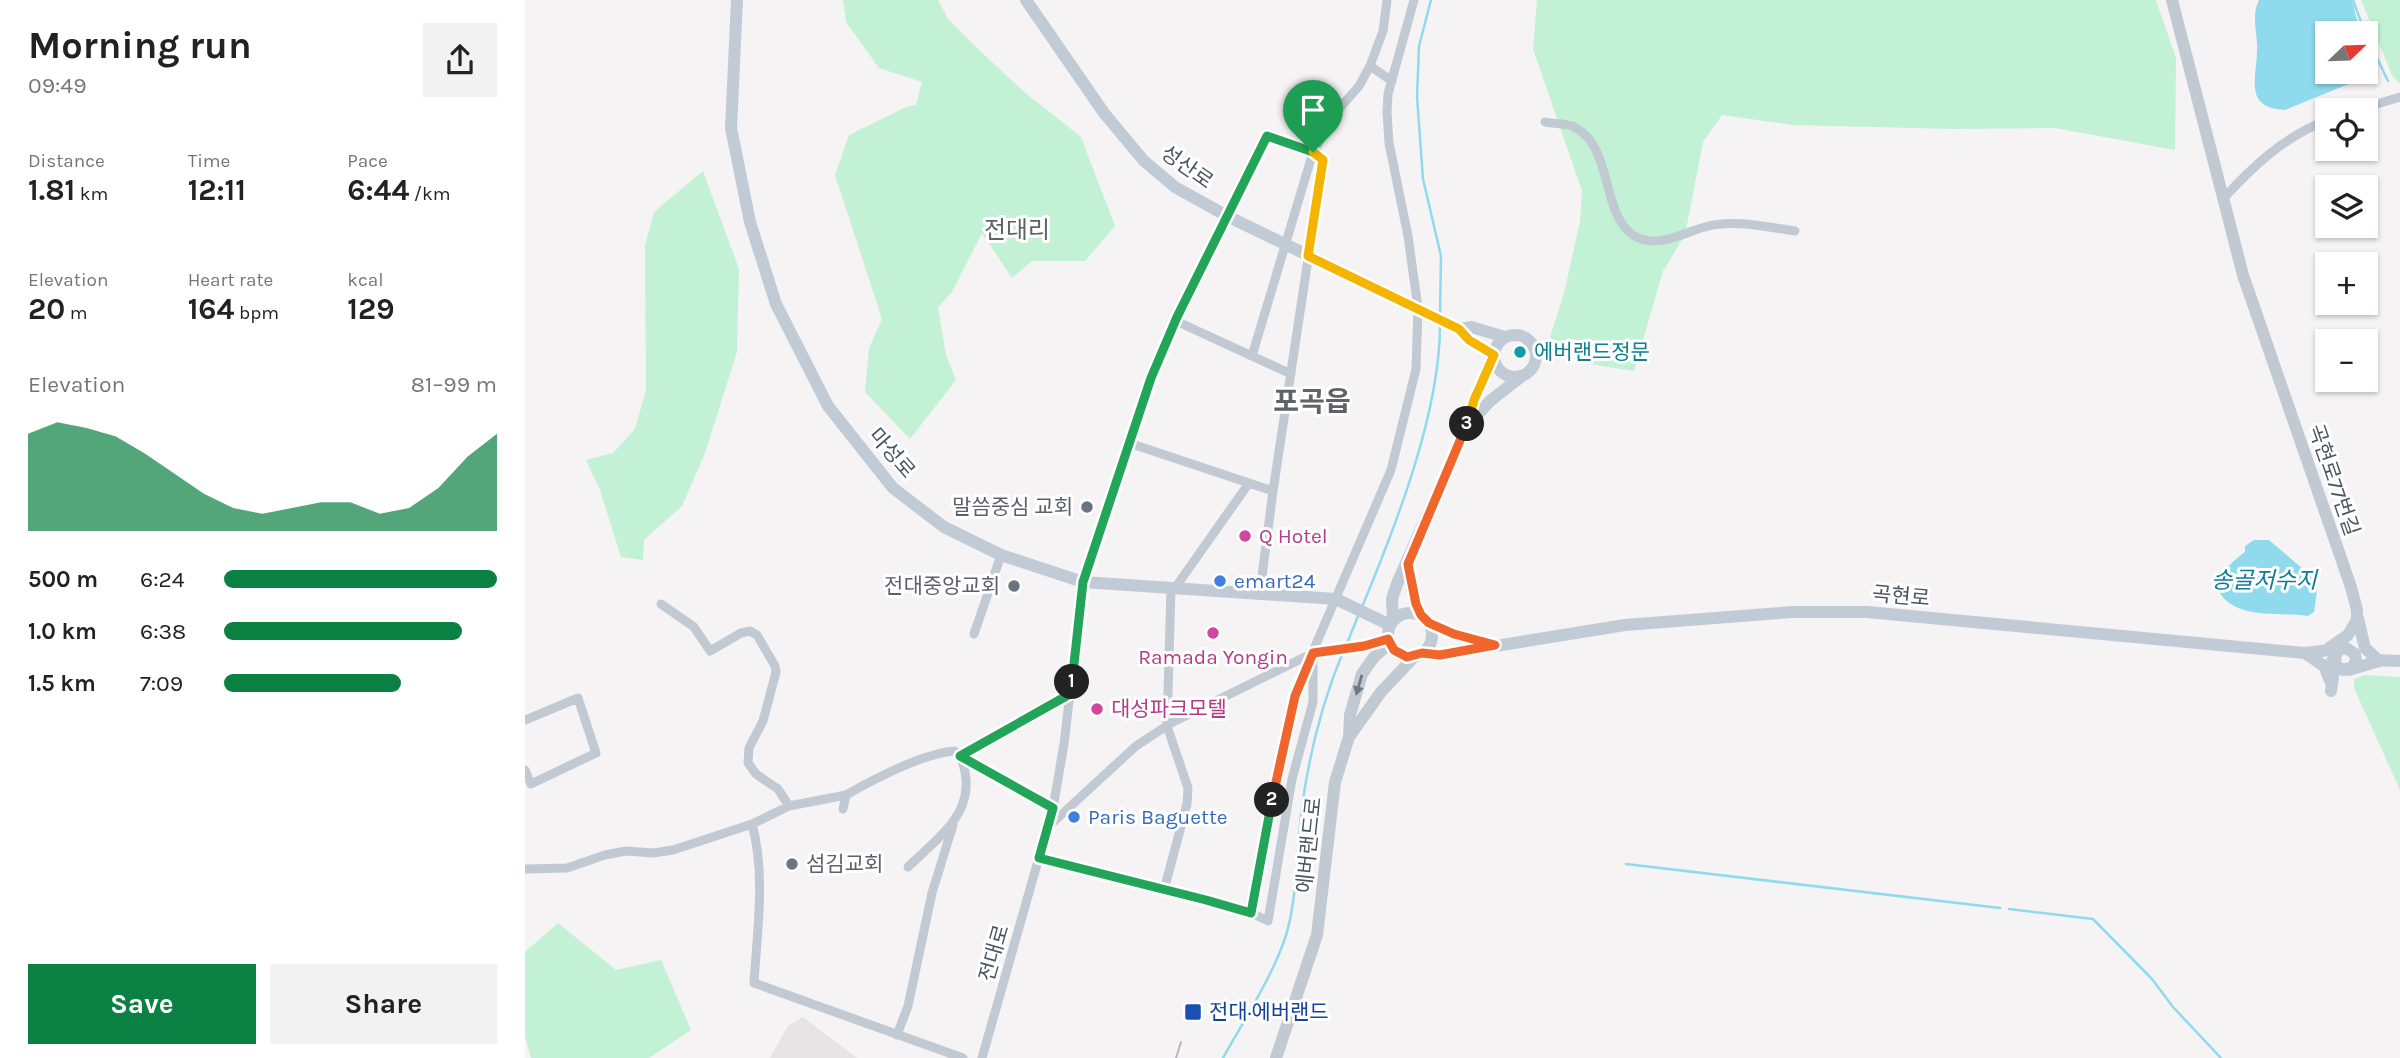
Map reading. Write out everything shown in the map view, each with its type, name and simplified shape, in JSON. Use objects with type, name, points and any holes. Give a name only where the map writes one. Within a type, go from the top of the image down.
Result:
[{"type":"main road","name":"마성로","points":[[737,0],[731,128],[750,222],[776,304],[828,406],[893,488],[944,527],[1001,555],[1083,582],[1260,592],[1339,600],[1391,623]]},
{"type":"main road","name":"성산로","points":[[1026,0],[1104,113],[1144,161],[1175,187],[1227,216],[1459,329]]},
{"type":"main road","points":[[1459,329],[1471,327],[1505,337],[1519,335],[1532,344],[1535,360],[1532,367],[1490,401],[1466,428]]},
{"type":"main road","points":[[1459,329],[1469,340],[1494,356],[1501,371],[1515,376],[1522,375]]},
{"type":"main road","points":[[1408,564],[1412,590],[1431,629],[1431,643],[1418,655],[1400,654],[1389,641],[1392,599],[1466,428],[1474,400],[1497,344],[1505,337]]},
{"type":"main road","name":"곡현로","points":[[1418,655],[1440,655],[1639,624],[1792,612],[1867,612],[2305,653]]},
{"type":"main road","points":[[1391,623],[1403,613],[1425,619],[1454,634],[1495,645]]},
{"type":"main road","points":[[2305,653],[2318,652],[2338,643],[2352,630],[2358,618]]},
{"type":"main road","points":[[2305,653],[2350,649],[2355,654],[2379,661]]},
{"type":"main road","points":[[2331,691],[2335,656],[2339,650]]},
{"type":"main road","points":[[2305,653],[2335,663],[2339,668],[2350,669],[2379,661],[2400,661]]},
{"type":"main road","points":[[2305,653],[2324,666],[2329,676],[2331,691]]},
{"type":"main road","points":[[2331,691],[2356,661],[2355,654]]},
{"type":"main road","points":[[2331,691],[2354,671],[2379,661]]},
{"type":"street","points":[[1252,356],[1313,152],[1338,110],[1359,86],[1370,66],[1383,31],[1387,0]]},
{"type":"street","points":[[1251,913],[1262,846],[1295,696],[1339,600],[1391,470],[1416,369],[1422,309],[1387,125],[1388,93],[1414,0]]},
{"type":"street","name":"곡현로77번길","points":[[2172,0],[2243,275],[2351,587],[2358,618]]},
{"type":"street","points":[[1370,66],[1392,80]]},
{"type":"street","points":[[2378,104],[2400,97]]},
{"type":"street","points":[[1545,122],[1573,127],[1592,144],[1617,215],[1632,234],[1650,242],[1707,226],[1729,224],[1795,231]]},
{"type":"street","points":[[2223,199],[2253,166],[2281,144],[2315,125]]},
{"type":"street","name":"전대로","points":[[982,1058],[1053,808],[1083,582],[1151,378],[1267,136],[1313,152]]},
{"type":"street","points":[[1260,592],[1323,160],[1313,152]]},
{"type":"street","points":[[1176,321],[1291,374]]},
{"type":"street","points":[[1129,443],[1273,491]]},
{"type":"street","points":[[1164,890],[1187,804],[1188,788],[1167,726],[1173,588],[1249,483]]},
{"type":"street","points":[[974,634],[1001,555]]},
{"type":"street","points":[[661,604],[694,627],[710,651],[741,633],[750,631],[757,635],[776,672],[763,721],[749,748],[748,763],[756,774],[778,789],[789,806]]},
{"type":"street","points":[[2339,650],[2355,632],[2358,618]]},
{"type":"street","points":[[2355,654],[2358,618]]},
{"type":"street","points":[[2358,618],[2365,648],[2379,661]]},
{"type":"street","points":[[1048,827],[1136,746],[1167,726],[1251,681],[1313,653],[1389,641]]},
{"type":"street","name":"에버랜드로","points":[[1276,1058],[1317,935],[1335,782],[1349,737],[1350,715],[1363,674],[1389,641]]},
{"type":"street","points":[[1039,858],[1206,900],[1251,913],[1268,921],[1292,779],[1313,702],[1313,653]]},
{"type":"street","points":[[1349,737],[1381,692],[1418,655]]},
{"type":"street","points":[[960,756],[1070,694]]},
{"type":"street","points":[[525,720],[578,698],[596,753],[531,784],[525,770]]},
{"type":"street","points":[[525,869],[567,868],[626,851],[653,853],[673,850],[752,824],[789,806],[846,795],[934,756],[954,751],[1053,808]]},
{"type":"street","points":[[897,1035],[918,966],[932,893],[955,820],[967,795],[967,774],[960,756]]},
{"type":"street","points":[[843,809],[846,795]]},
{"type":"street","points":[[908,867],[955,820]]},
{"type":"street","points":[[752,824],[757,844],[759,897],[754,983],[963,1058]]},
{"type":"shaded area","points":[[803,1017],[857,1058],[770,1058],[788,1026]]},
{"type":"green space","points":[[843,0],[938,0],[948,19],[978,49],[1023,91],[1081,137],[1115,226],[1085,261],[1032,261],[1012,278],[982,233],[952,292],[938,307],[946,355],[956,380],[910,439],[865,392],[869,348],[882,319],[835,175],[849,135],[906,107],[916,105],[922,82],[879,68],[846,22]]},
{"type":"green space","points":[[1537,0],[2156,0],[2176,58],[2175,150],[2055,128],[1952,129],[1792,125],[1722,115],[1703,142],[1685,235],[1663,271],[1634,371],[1584,363],[1550,337],[1564,293],[1580,222],[1582,191],[1533,49]]},
{"type":"green space","points":[[2361,0],[2400,0],[2400,84],[2392,75],[2378,41],[2378,21],[2370,21]]},
{"type":"green space","points":[[703,171],[739,269],[737,352],[705,453],[682,506],[644,540],[643,560],[621,557],[600,490],[586,460],[613,453],[635,429],[646,390],[645,245],[654,212]]},
{"type":"green space","points":[[2364,675],[2400,677],[2400,790],[2354,688],[2354,679]]},
{"type":"green space","points":[[558,923],[616,970],[661,960],[691,1030],[649,1058],[531,1058],[525,1036],[525,952]]},
{"type":"water","points":[[2259,0],[2352,0],[2357,21],[2315,21],[2315,84],[2349,84],[2285,110],[2271,108],[2262,103],[2255,87]]},
{"type":"water","name":"송골저수지","points":[[2254,540],[2269,540],[2311,576],[2317,591],[2314,612],[2308,616],[2254,612],[2241,609],[2221,595],[2215,582],[2245,552],[2245,546]]},
{"type":"waterway","points":[[1431,0],[1419,46],[1417,97],[1423,179],[1441,256],[1440,315]]},
{"type":"waterway","points":[[2353,0],[2361,21]]},
{"type":"waterway","points":[[2378,60],[2388,81]]},
{"type":"waterway","points":[[1362,607],[1389,541],[1414,468],[1433,395],[1440,325]]},
{"type":"waterway","points":[[1346,646],[1358,616]]},
{"type":"waterway","points":[[1223,1058],[1278,957],[1289,924],[1309,768],[1323,708],[1343,652]]},
{"type":"waterway","points":[[1626,864],[2000,908]]},
{"type":"waterway","points":[[2009,909],[2093,919],[2152,979],[2173,1007],[2221,1058]]},
{"type":"tram line","points":[[1176,1058],[1181,1042]]},
{"type":"place","name":"에버랜드정문","points":[[1520,352]]},
{"type":"place","name":"말씀중심 교회","points":[[1087,507]]},
{"type":"place","name":"Q Hotel","points":[[1245,536]]},
{"type":"place","name":"emart24","points":[[1220,581]]},
{"type":"place","name":"전대중앙교회","points":[[1014,586]]},
{"type":"place","name":"Ramada Yongin","points":[[1213,633]]},
{"type":"place","name":"대성파크모텔","points":[[1097,709]]},
{"type":"place","name":"Paris Baguette","points":[[1074,817]]},
{"type":"place","name":"섬김교회","points":[[792,864]]},
{"type":"place","name":"전대·에버랜드","points":[[1193,1012]]},
{"type":"district","name":"전대리","points":[[1017,230]]},
{"type":"district","name":"포곡읍","points":[[1312,401]]},
{"type":"route","points":[[1267,136],[1313,152],[1323,160],[1308,256],[1459,329],[1469,340],[1494,355],[1408,564],[1416,604],[1429,623],[1454,634],[1495,645],[1440,655],[1422,653],[1407,657],[1394,650],[1388,639],[1364,646],[1313,653],[1295,696],[1262,846],[1251,913],[1039,858],[1053,808],[960,756],[1070,694],[1083,582],[1151,378],[1177,317],[1267,136]]}]
